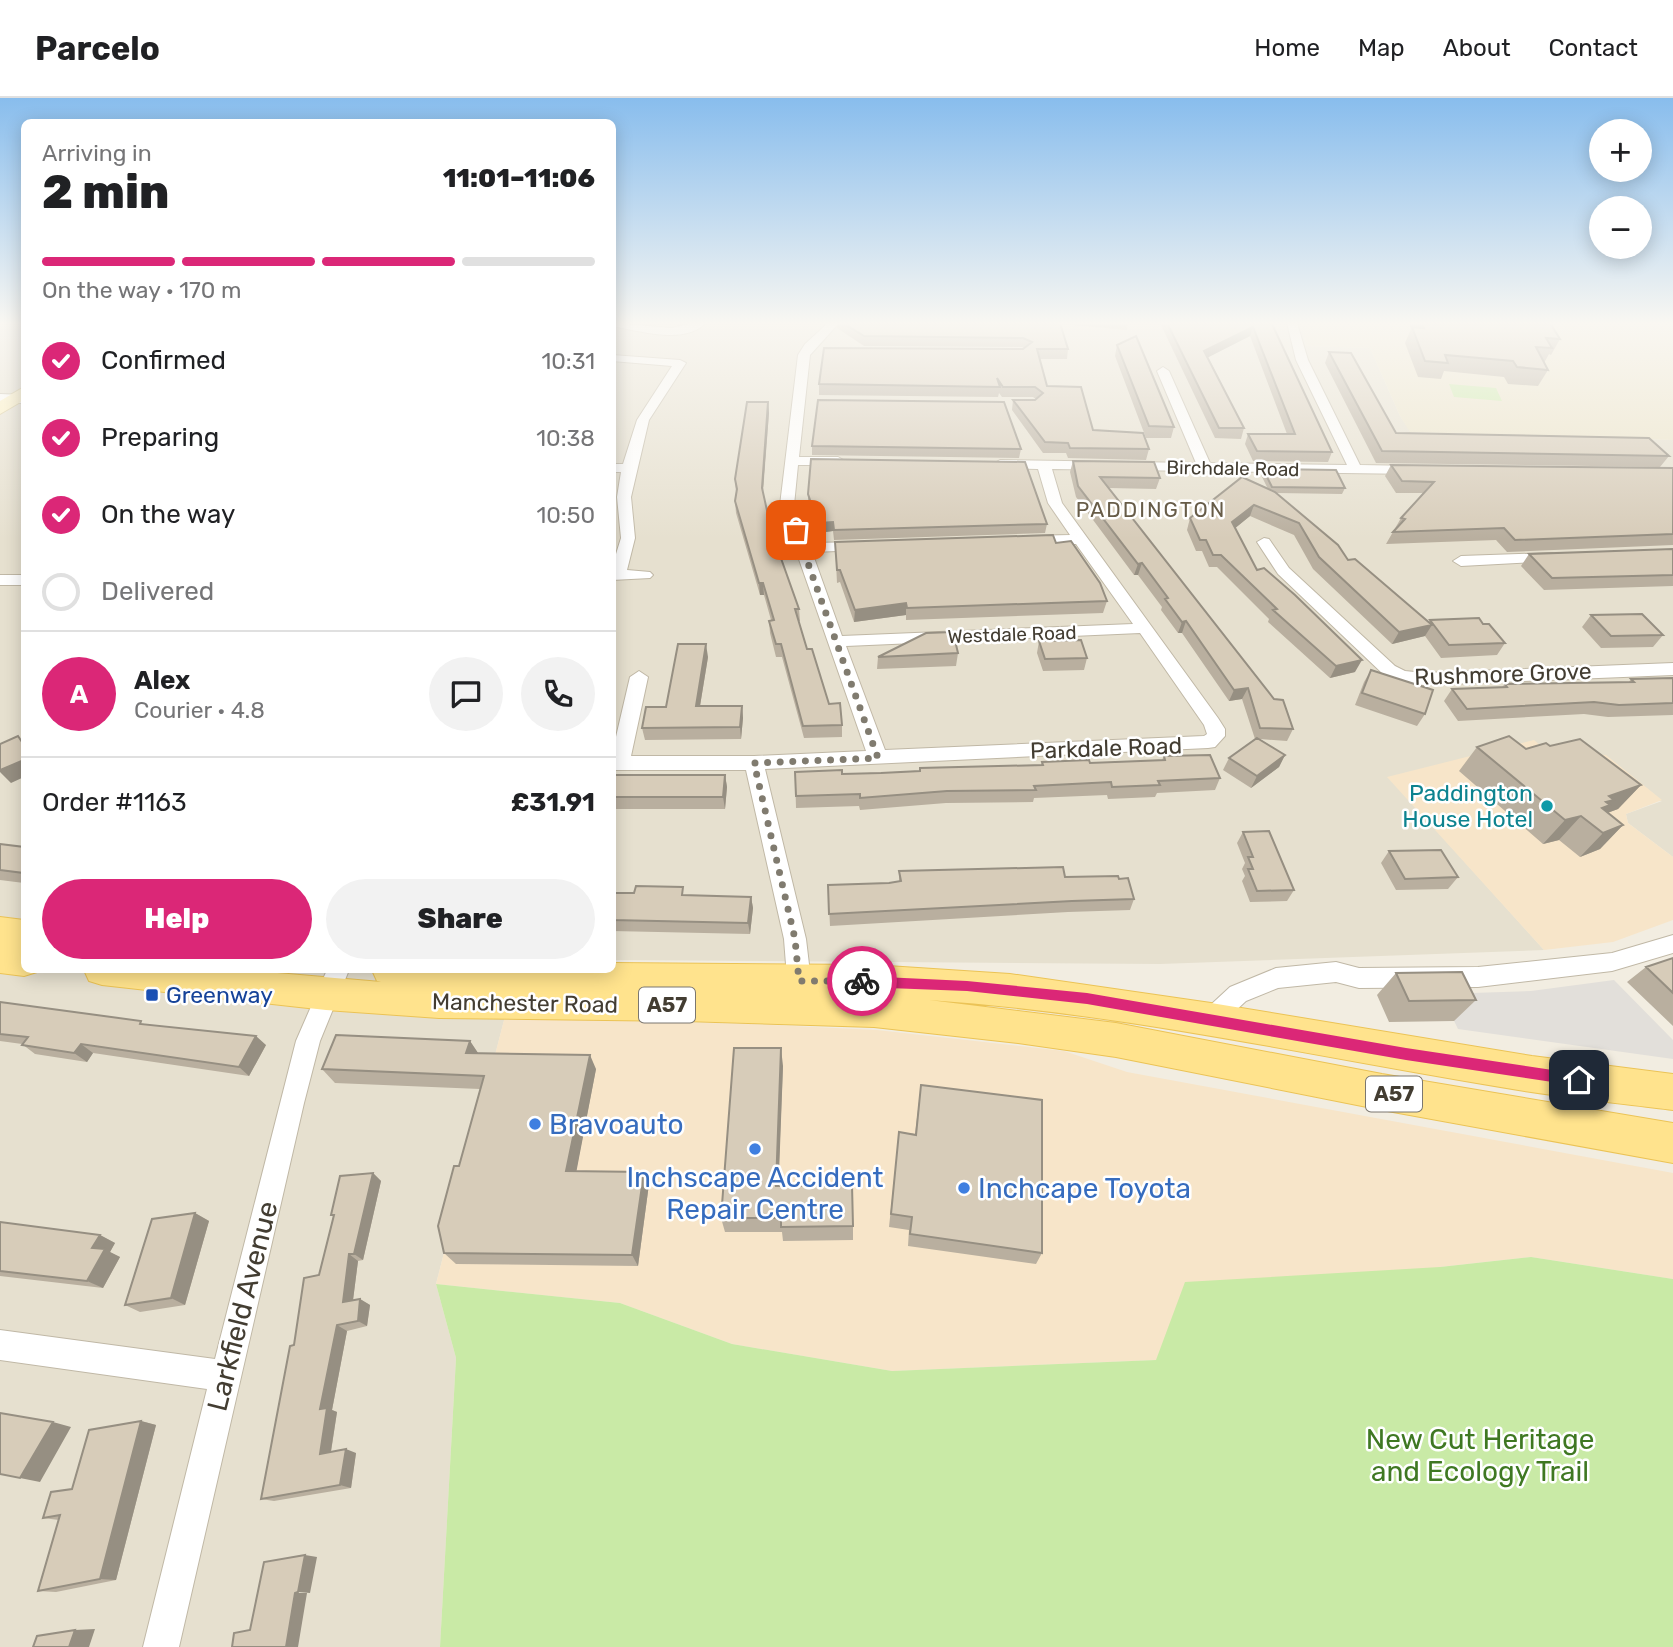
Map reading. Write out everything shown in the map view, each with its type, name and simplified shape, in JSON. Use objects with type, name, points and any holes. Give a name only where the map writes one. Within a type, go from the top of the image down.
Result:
[{"type":"main road","points":[[0,931],[21,934]]},
{"type":"main road","points":[[0,958],[21,961]]},
{"type":"main road","name":"Manchester Road","points":[[160,973],[332,982],[439,1002],[800,995],[872,981],[1010,990],[1211,1018]]},
{"type":"main road","name":"Manchester Road","points":[[436,973],[800,995],[913,1015],[1018,1026],[1116,1041],[1382,1092],[1673,1143]]},
{"type":"main road","name":"A57","points":[[1211,1018],[1532,1074],[1673,1092]]},
{"type":"street","points":[[616,572],[628,538],[624,497],[629,468],[643,420],[659,395]]},
{"type":"street","points":[[807,395],[792,461],[787,505],[878,758]]},
{"type":"street","points":[[1174,395],[1205,467]]},
{"type":"street","points":[[1319,395],[1356,470]]},
{"type":"street","points":[[792,461],[848,462]]},
{"type":"street","name":"Birchdale Road","points":[[988,464],[1425,470]]},
{"type":"street","name":"Parkdale Road","points":[[616,763],[754,763],[1208,742],[1216,736],[1212,722],[1055,503],[1044,465]]},
{"type":"street","points":[[616,468],[629,468]]},
{"type":"street","points":[[1013,541],[1081,539]]},
{"type":"street","name":"Rushmore Grove","points":[[1264,542],[1283,571],[1389,670],[1401,676],[1424,679],[1673,668]]},
{"type":"street","points":[[803,548],[880,545]]},
{"type":"street","points":[[1462,561],[1567,557]]},
{"type":"street","points":[[616,575],[645,575]]},
{"type":"street","points":[[0,580],[21,580]]},
{"type":"street","name":"Westdale Road","points":[[836,641],[1146,628]]},
{"type":"street","points":[[616,763],[639,677]]},
{"type":"street","points":[[754,763],[795,939],[800,995]]},
{"type":"street","points":[[1211,1018],[1238,994],[1258,983],[1276,978],[1336,972],[1359,978],[1478,977],[1612,962],[1673,944]]},
{"type":"street","name":"Larkfield Avenue","points":[[162,1647],[291,1103],[308,1041],[332,982]]},
{"type":"street","points":[[0,1345],[225,1376]]},
{"type":"shaded area","points":[[0,395],[21,395],[21,973],[516,973],[436,1284],[456,1358],[440,1647],[0,1647]]},
{"type":"shaded area","points":[[616,395],[1391,395],[1411,432],[1673,440],[1673,857],[1628,823],[1626,814],[1662,801],[1388,777],[1544,950],[1160,964],[616,960]]},
{"type":"shaded area","points":[[1391,395],[1673,395],[1673,440],[1410,432]]},
{"type":"shaded area","points":[[1534,740],[1548,752],[1606,755],[1662,800],[1626,814],[1628,823],[1673,857],[1673,920],[1613,942],[1544,950],[1387,777]]},
{"type":"shaded area","points":[[1614,980],[1673,1040],[1673,1059],[1458,1029],[1441,994],[1531,991]]},
{"type":"shaded area","points":[[548,1019],[877,1030],[1064,1051],[1127,1072],[1673,1173],[1673,1279],[1531,1257],[1440,1267],[1156,1360],[892,1371],[732,1344],[620,1303],[436,1284],[504,1020]]},
{"type":"green space","points":[[1499,395],[1502,401],[1454,397]]},
{"type":"green space","name":"New Cut Heritage and Ecology Trail","points":[[1531,1257],[1673,1279],[1673,1647],[440,1647],[456,1358],[436,1284],[620,1303],[732,1344],[892,1371],[1156,1360],[1185,1282],[1440,1267]]},
{"type":"building","points":[[1040,395],[1083,395],[1093,430],[1143,433],[1149,449],[1070,448],[1068,443],[1045,442],[1013,400],[1035,400]]},
{"type":"building","points":[[1137,395],[1161,395],[1174,427],[1149,426]]},
{"type":"building","points":[[1203,395],[1227,395],[1244,428],[1219,428]]},
{"type":"building","points":[[1280,395],[1305,395],[1332,452],[1257,451],[1248,434],[1295,434]]},
{"type":"building","points":[[1352,395],[1375,395],[1396,433],[1649,438],[1669,456],[1382,451]]},
{"type":"building","points":[[818,400],[1004,402],[1021,449],[812,446]]},
{"type":"building","points":[[747,402],[768,402],[762,488],[772,533],[799,609],[795,609],[807,649],[812,649],[829,704],[840,703],[842,725],[803,726],[781,644],[776,644],[769,621],[774,620],[763,583],[759,583],[735,501],[735,479]]},
{"type":"building","points":[[811,459],[1025,462],[1047,524],[834,530],[833,522],[818,523],[808,494]]},
{"type":"building","points":[[1073,461],[1154,462],[1160,478],[1100,477],[1274,699],[1283,700],[1293,729],[1260,728],[1248,688],[1234,690],[1186,621],[1182,622],[1165,599],[1168,598],[1142,563],[1138,564],[1078,486]]},
{"type":"building","points":[[1391,465],[1673,468],[1673,534],[1515,540],[1504,528],[1393,532],[1405,519],[1401,518],[1434,482],[1402,481]]},
{"type":"building","points":[[1263,469],[1336,470],[1345,488],[1272,487]]},
{"type":"building","points":[[1242,477],[1275,492],[1338,545],[1348,560],[1355,559],[1432,625],[1399,632],[1319,557],[1299,523],[1254,505],[1232,522],[1257,570],[1264,568],[1362,660],[1336,666],[1273,610],[1277,609],[1221,555],[1213,555],[1206,540],[1200,540],[1190,518]]},
{"type":"building","points":[[1053,535],[1056,543],[1071,541],[1100,583],[1107,601],[907,608],[906,603],[855,610],[840,570],[837,570],[835,542]]},
{"type":"building","points":[[1673,549],[1673,575],[1552,578],[1529,554]]},
{"type":"building","points":[[1642,614],[1663,635],[1611,636],[1591,615]]},
{"type":"building","points":[[1479,618],[1483,624],[1489,624],[1505,643],[1449,645],[1430,620]]},
{"type":"building","points":[[953,632],[958,653],[878,657],[926,633]]},
{"type":"building","points":[[1081,640],[1087,658],[1045,659],[1039,641]]},
{"type":"building","points":[[678,644],[706,644],[696,706],[742,706],[740,727],[642,728],[646,707],[666,707]]},
{"type":"building","points":[[1371,670],[1433,690],[1425,714],[1362,693]]},
{"type":"building","points":[[1673,678],[1673,703],[1619,705],[1594,702],[1467,709],[1452,689],[1507,687],[1505,684],[1634,682],[1631,679]]},
{"type":"building","points":[[18,736],[21,740],[21,761],[0,770],[0,744]]},
{"type":"building","points":[[1509,736],[1526,749],[1546,743],[1550,746],[1580,739],[1641,785],[1609,796],[1614,800],[1606,802],[1610,805],[1602,808],[1623,825],[1603,833],[1581,816],[1565,820],[1477,747]]},
{"type":"building","points":[[1257,738],[1285,755],[1257,776],[1229,758]]},
{"type":"building","points":[[1210,755],[1220,778],[1158,781],[1160,785],[1112,787],[1111,782],[1034,786],[1036,790],[947,791],[860,798],[860,794],[796,796],[795,772],[842,770],[842,774],[881,773],[920,771],[920,768],[1043,765],[1042,762],[1089,760],[1090,763],[1165,760],[1164,756]]},
{"type":"building","points":[[616,775],[725,775],[723,797],[616,797]]},
{"type":"building","points":[[1269,831],[1294,890],[1257,891],[1248,869],[1253,869],[1248,857],[1253,857],[1243,832]]},
{"type":"building","points":[[0,844],[21,847],[21,873],[0,870]]},
{"type":"building","points":[[1441,850],[1458,877],[1405,879],[1389,851]]},
{"type":"building","points":[[1063,867],[1065,877],[1128,878],[1134,899],[829,914],[828,885],[901,881],[899,871]]},
{"type":"building","points":[[636,886],[683,887],[682,895],[751,897],[748,923],[616,920],[616,893],[634,893]]},
{"type":"building","points":[[1673,958],[1673,993],[1646,967]]},
{"type":"building","points":[[1462,972],[1476,1000],[1409,1001],[1396,973]]},
{"type":"building","points":[[0,1002],[141,1021],[140,1024],[256,1036],[239,1067],[81,1044],[74,1053],[22,1045],[28,1037],[0,1034]]},
{"type":"building","name":"Bravoauto","points":[[336,1035],[470,1041],[466,1053],[590,1055],[566,1171],[644,1172],[632,1255],[444,1253],[438,1226],[454,1166],[459,1166],[484,1076],[322,1069]]},
{"type":"building","name":"Inchscape Accident Repair Centre","points":[[734,1048],[781,1048],[776,1186],[852,1185],[853,1226],[781,1227],[781,1218],[721,1218]]},
{"type":"building","name":"Inchcape Toyota","points":[[921,1085],[1042,1100],[1042,1253],[910,1234],[912,1217],[891,1214],[899,1132],[916,1135]]},
{"type":"building","points":[[373,1173],[354,1254],[349,1254],[343,1302],[360,1299],[358,1321],[337,1325],[320,1409],[327,1408],[320,1454],[346,1449],[340,1485],[261,1499],[290,1346],[294,1345],[304,1278],[319,1275],[334,1215],[331,1215],[340,1176]]},
{"type":"building","points":[[195,1213],[171,1298],[125,1305],[152,1219]]},
{"type":"building","points":[[0,1222],[100,1235],[92,1248],[105,1249],[87,1281],[0,1271]]},
{"type":"building","points":[[0,1413],[53,1422],[20,1478],[0,1474]]},
{"type":"building","points":[[141,1421],[100,1579],[38,1591],[60,1515],[43,1518],[51,1492],[72,1489],[89,1430]]},
{"type":"building","points":[[305,1555],[298,1592],[295,1593],[286,1647],[232,1647],[234,1633],[250,1630],[264,1562]]},
{"type":"building","points":[[75,1630],[69,1647],[33,1647],[37,1636]]},
{"type":"way so far","points":[[796,530],[878,758],[754,763],[795,939],[799,981],[862,981]]},
{"type":"place","name":"Paddington House Hotel","points":[[1547,806]]},
{"type":"place","name":"Greenway","points":[[152,995]]},
{"type":"place","name":"Bravoauto","points":[[535,1124]]},
{"type":"place","name":"Inchscape Accident Repair Centre","points":[[755,1149]]},
{"type":"place","name":"Inchcape Toyota","points":[[964,1188]]},
{"type":"district","name":"PADDINGTON","points":[[1151,510]]},
{"type":"route","points":[[862,981],[967,986],[1087,999],[1211,1018],[1406,1054],[1579,1080]]}]
